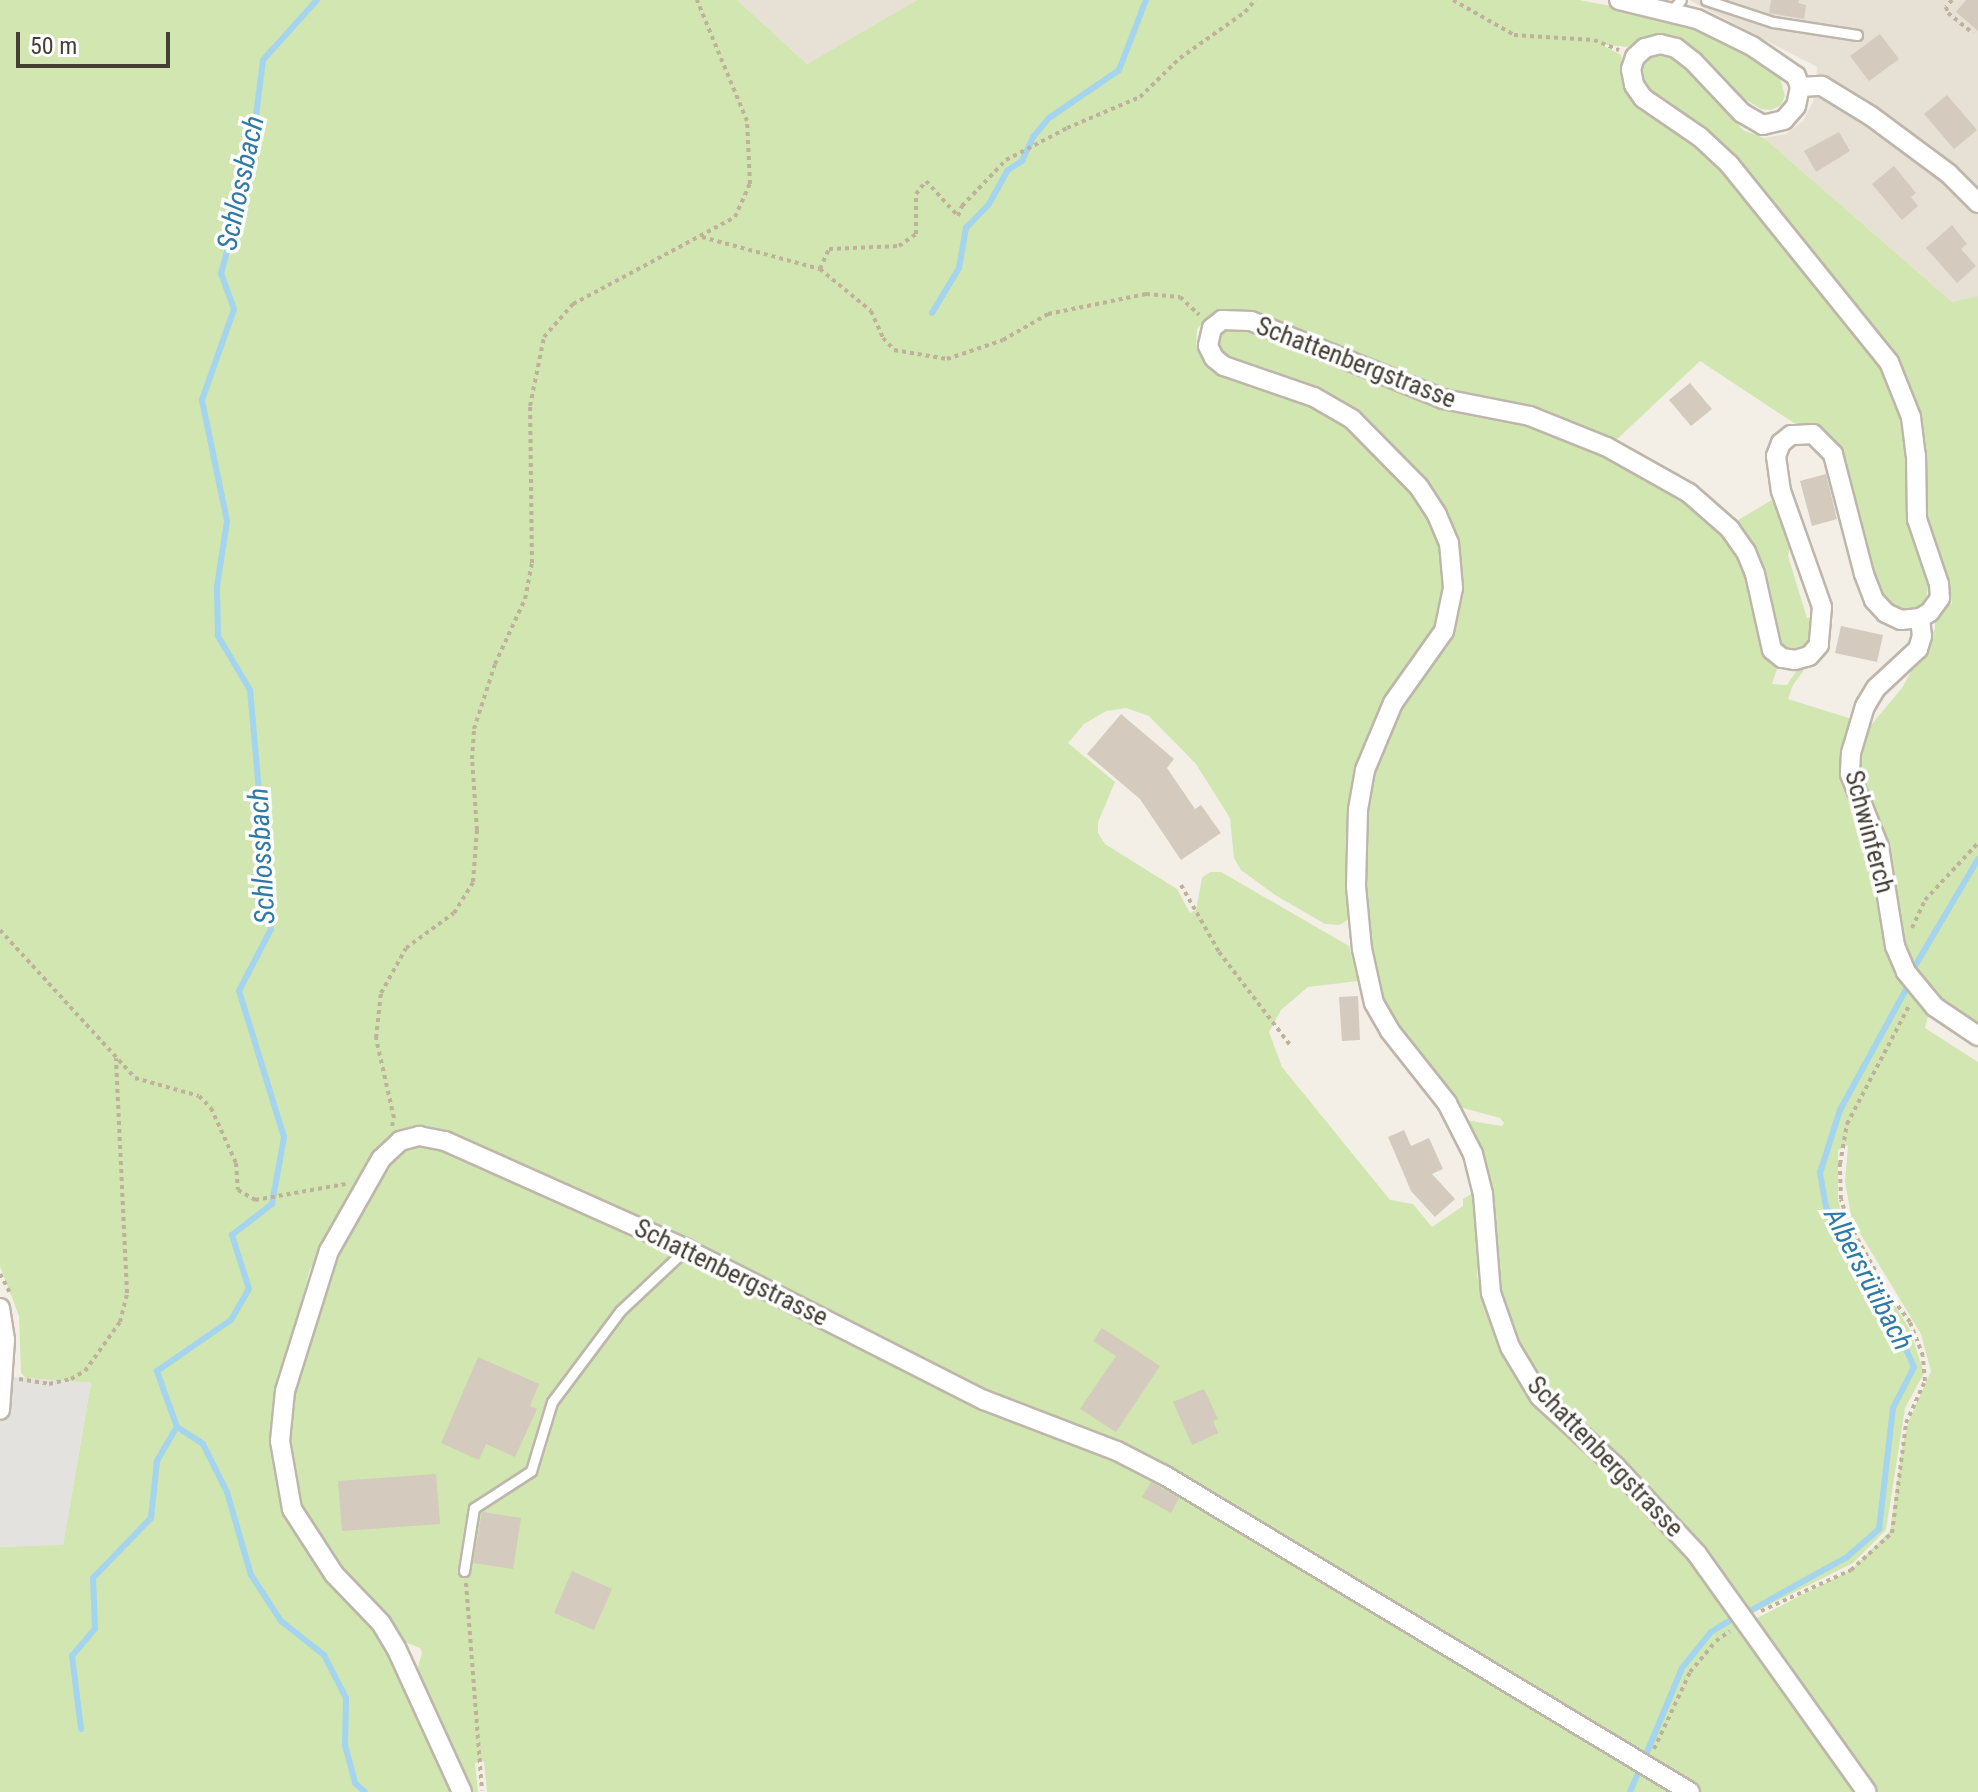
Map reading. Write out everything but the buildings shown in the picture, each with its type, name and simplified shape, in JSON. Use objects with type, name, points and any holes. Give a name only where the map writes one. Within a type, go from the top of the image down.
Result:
[{"type":"street","points":[[1619,0],[1677,5],[1785,66],[1796,76],[1800,87],[1792,113],[1777,123],[1763,125],[1734,106],[1694,62],[1676,48],[1652,45],[1635,57],[1632,77],[1638,92],[1651,105],[1700,137],[1729,164],[1871,337],[1897,378],[1907,404],[1915,443],[1917,519],[1940,591],[1937,605],[1920,618]]},
{"type":"street","points":[[1800,87],[1822,86],[1871,116],[1932,160],[1978,203]]},
{"type":"street","name":"Schattenbergstrasse","points":[[1867,1792],[1697,1554],[1646,1498],[1551,1409],[1524,1375],[1491,1293],[1483,1194],[1473,1154],[1447,1103],[1390,1031],[1371,993],[1356,886],[1360,789],[1383,721],[1437,643],[1449,616],[1452,573],[1444,529],[1419,487],[1352,419],[1314,397],[1224,366],[1210,352],[1208,339],[1212,328],[1227,319],[1251,321],[1457,404],[1530,416],[1564,428],[1669,481],[1707,506],[1739,540],[1755,574],[1772,650],[1782,658],[1795,660],[1809,656],[1819,645],[1822,607],[1781,491],[1776,456],[1781,443],[1791,435],[1813,434],[1833,454],[1864,574],[1874,600],[1893,618],[1920,618]]},
{"type":"street","name":"Schwinferch","points":[[1920,618],[1922,636],[1918,649],[1876,688],[1865,706],[1851,753],[1850,774],[1879,847],[1895,946],[1906,972],[1935,1007],[1978,1036]]},
{"type":"street","name":"Schattenbergstrasse","points":[[400,1141],[419,1136],[445,1141],[686,1249],[984,1400],[1117,1451],[1164,1475],[1690,1792]]},
{"type":"street","points":[[400,1141],[381,1159],[322,1267],[285,1391],[280,1441],[292,1509],[334,1574],[381,1623],[396,1648],[462,1792]]},
{"type":"street","points":[[0,1308],[5,1340],[0,1410]]},
{"type":"lane","points":[[1706,0],[1773,22],[1857,35]]},
{"type":"lane","points":[[464,1571],[474,1508],[531,1471],[552,1402],[620,1311],[686,1249]]},
{"type":"path","points":[[400,1141],[389,1136],[394,1118],[376,1038],[381,993],[406,948],[454,913],[473,882],[477,830],[472,759],[474,729],[495,664],[525,599],[532,563],[530,406],[544,337],[573,304],[735,217],[750,184],[747,121],[697,0]]},
{"type":"path","points":[[820,269],[829,249],[899,246],[916,234],[916,194],[926,181],[958,216],[962,206],[1006,160],[1067,128],[1140,97],[1180,58],[1245,12],[1255,0]]},
{"type":"path","points":[[1453,0],[1514,35],[1594,40],[1635,57]]},
{"type":"path","points":[[1952,0],[1946,7],[1948,13],[1973,33]]},
{"type":"path","points":[[700,236],[820,269],[871,311],[883,338],[894,350],[947,359],[1003,340],[1048,314],[1146,294],[1180,297],[1212,328]]},
{"type":"path","points":[[1907,938],[1925,900],[1978,843]]},
{"type":"path","points":[[1181,885],[1210,939],[1290,1045]]},
{"type":"path","points":[[0,930],[135,1078],[199,1096],[211,1108],[236,1163],[238,1190],[255,1200],[355,1182]]},
{"type":"path","points":[[1776,1604],[1851,1570],[1892,1533],[1906,1423],[1925,1381],[1923,1356],[1910,1322],[1887,1291],[1849,1224],[1841,1199],[1840,1164],[1847,1124],[1911,1002]]},
{"type":"path","points":[[4,1380],[31,1379],[49,1384],[71,1379],[85,1371],[120,1322],[127,1293],[116,1056]]},
{"type":"path","points":[[464,1571],[482,1792]]},
{"type":"path","points":[[1646,1766],[1690,1672],[1716,1641],[1744,1621]]},
{"type":"shaded area","points":[[737,0],[917,0],[807,64]]},
{"type":"shaded area","points":[[1689,0],[1978,0],[1978,296],[1952,302],[1764,138],[1786,134],[1803,121],[1813,102],[1817,67]]},
{"type":"shaded area","points":[[0,1376],[91,1383],[63,1545],[0,1547]]},
{"type":"green space","points":[[0,0],[737,0],[807,64],[917,0],[1579,0],[1669,17],[1729,45],[1780,78],[1785,96],[1781,105],[1771,110],[1761,109],[1740,96],[1701,55],[1674,37],[1661,34],[1627,47],[1600,44],[1621,55],[1625,86],[1635,101],[1681,131],[1719,164],[1871,346],[1901,403],[1930,575],[1925,604],[1906,612],[1880,600],[1834,443],[1829,436],[1815,427],[1794,423],[1700,361],[1612,444],[1469,401],[1252,314],[1228,309],[1208,318],[1197,329],[1196,344],[1208,365],[1218,372],[1296,397],[1339,416],[1406,480],[1440,534],[1446,578],[1439,625],[1380,715],[1348,920],[1339,925],[1325,924],[1275,895],[1241,870],[1234,858],[1230,818],[1196,764],[1149,716],[1126,708],[1106,711],[1084,724],[1068,743],[1115,782],[1098,822],[1098,833],[1105,844],[1177,889],[1190,913],[1196,910],[1202,878],[1210,872],[1221,872],[1349,946],[1358,981],[1308,987],[1281,1010],[1269,1032],[1282,1067],[1390,1200],[1413,1204],[1432,1227],[1463,1206],[1463,1199],[1476,1191],[1482,1249],[1477,1276],[1498,1330],[1598,1456],[1671,1534],[1861,1792],[487,1792],[484,1761],[475,1763],[478,1792],[466,1792],[416,1674],[422,1653],[420,1648],[400,1640],[355,1589],[305,1519],[295,1490],[285,1439],[289,1402],[321,1289],[393,1136],[382,1142],[339,1225],[310,1269],[276,1399],[283,1489],[390,1644],[455,1792],[0,1792],[0,1547],[63,1544],[91,1383],[26,1378],[21,1373],[19,1316],[0,1266]]},
{"type":"green space","points":[[1665,51],[1694,75],[1743,130],[1764,138],[1952,302],[1978,296],[1978,1024],[1934,993],[1925,1028],[1978,1062],[1978,1792],[1873,1792],[1765,1642],[1755,1619],[1851,1570],[1890,1531],[1903,1443],[1910,1418],[1931,1371],[1921,1334],[1852,1220],[1845,1182],[1848,1145],[1838,1150],[1838,1200],[1844,1222],[1910,1330],[1924,1373],[1905,1408],[1886,1530],[1853,1563],[1753,1613],[1540,1389],[1503,1312],[1465,1120],[1502,1126],[1504,1123],[1500,1118],[1456,1106],[1392,1023],[1374,984],[1360,843],[1371,771],[1395,710],[1436,657],[1454,542],[1360,418],[1224,355],[1218,348],[1221,333],[1244,326],[1554,429],[1671,489],[1718,528],[1744,561],[1766,655],[1778,666],[1772,684],[1787,685],[1797,670],[1804,670],[1788,699],[1871,725],[1902,688],[1935,629],[1935,615],[1952,603],[1948,577],[1926,531],[1921,491],[1923,436],[1919,408],[1902,369],[1890,351],[1800,245],[1651,96],[1639,76],[1640,66],[1647,57]]},
{"type":"green space","points":[[1775,498],[1791,540],[1788,556],[1807,618],[1814,616],[1808,590],[1816,607],[1812,642],[1794,654],[1778,645],[1773,635],[1759,570],[1735,522]]},
{"type":"waterway","name":"Schlossbach","points":[[81,1729],[72,1656],[95,1629],[93,1578],[151,1518],[157,1461],[177,1427],[157,1371],[231,1320],[249,1289],[232,1235],[272,1204],[284,1137],[239,991],[271,929],[250,690],[218,636],[217,587],[227,521],[202,400],[234,309],[221,274],[250,163],[263,60],[317,0]]},
{"type":"waterway","points":[[932,313],[959,268],[966,228],[989,204],[1008,170],[1022,161],[1033,137],[1049,118],[1119,70],[1146,0]]},
{"type":"waterway","points":[[1915,966],[1978,859]]},
{"type":"waterway","name":"Albersrütibach","points":[[1748,1612],[1847,1557],[1879,1529],[1893,1408],[1914,1367],[1889,1312],[1826,1207],[1820,1173],[1840,1110],[1909,984]]},
{"type":"waterway","points":[[177,1427],[203,1444],[227,1492],[251,1575],[281,1621],[324,1655],[346,1698],[345,1745],[355,1783],[365,1792]]},
{"type":"waterway","points":[[1645,1757],[1682,1668],[1711,1632],[1729,1621]]},
{"type":"waterway","points":[[1630,1792],[1639,1771]]}]
